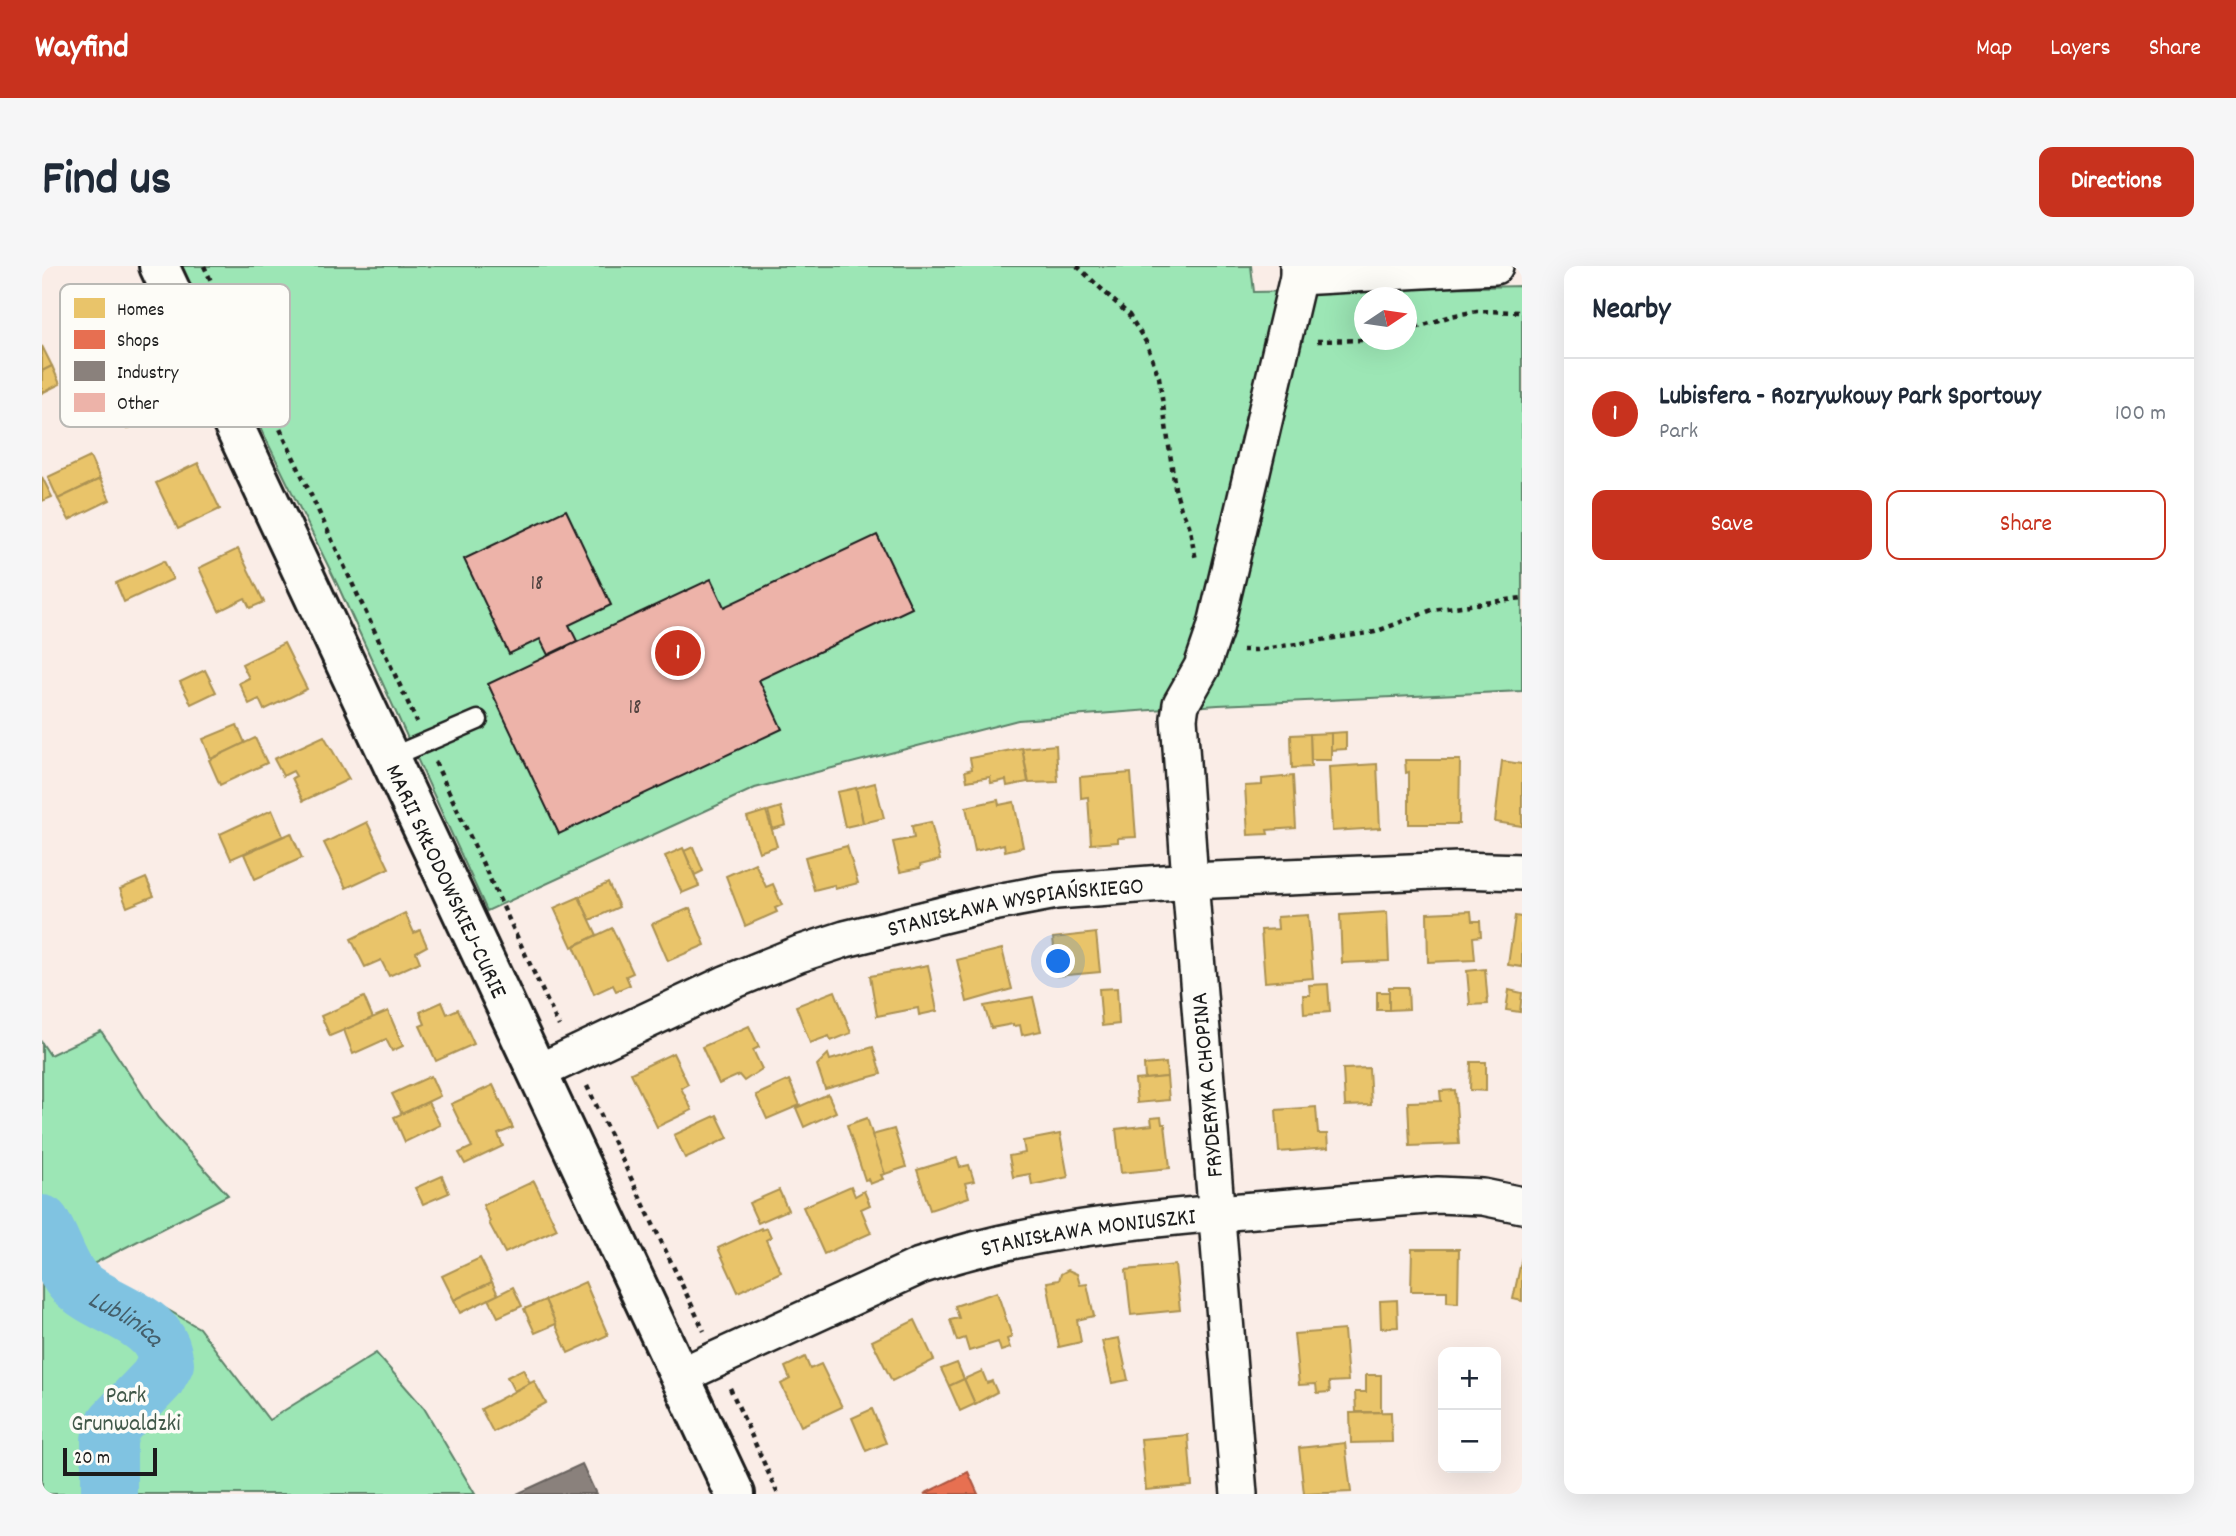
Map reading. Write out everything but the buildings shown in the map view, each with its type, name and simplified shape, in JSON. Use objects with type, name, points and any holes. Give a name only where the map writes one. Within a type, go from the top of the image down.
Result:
[{"type":"street","name":"MARII SKŁODOWSKIEJ-CURIE","points":[[159,266],[167,284]]},
{"type":"street","points":[[1210,646],[1298,272],[1495,266]]},
{"type":"street","name":"MARII SKŁODOWSKIEJ-CURIE","points":[[234,427],[735,1494]]},
{"type":"street","name":"FRYDERYKA CHOPINA","points":[[1210,646],[1202,667],[1181,704],[1179,718],[1239,1494]]},
{"type":"street","name":"STANISŁAWA WYSPIAŃSKIEGO","points":[[538,1072],[725,984],[799,954],[845,939],[987,904],[1056,891],[1190,881],[1459,870],[1522,872]]},
{"type":"street","name":"STANISŁAWA MONIUSZKI","points":[[680,1376],[920,1266],[959,1253],[1074,1229],[1217,1213],[1438,1195],[1483,1197],[1522,1205]]},
{"type":"lane","points":[[389,758],[478,720]]},
{"type":"path","points":[[204,266],[212,284]]},
{"type":"path","points":[[1077,266],[1129,315],[1146,342],[1159,377],[1175,488],[1189,525],[1196,562]]},
{"type":"path","points":[[1417,327],[1477,311],[1522,312]]},
{"type":"path","points":[[1283,338],[1322,342],[1354,341]]},
{"type":"path","points":[[279,427],[564,1037]]},
{"type":"path","points":[[1210,646],[1256,650],[1343,637],[1375,632],[1432,610],[1522,598]]},
{"type":"path","points":[[587,1085],[710,1343]]},
{"type":"path","points":[[729,1385],[778,1494]]},
{"type":"green space","points":[[181,266],[1251,266],[1254,292],[1354,290],[1354,350],[1417,350],[1417,288],[1522,286],[1522,691],[1218,705],[1018,720],[755,788],[487,911],[338,586],[260,427],[290,427],[290,284],[190,284]]},
{"type":"green space","name":"Park Grunwaldzki","points":[[101,1031],[158,1118],[228,1195],[91,1265],[199,1328],[269,1420],[376,1353],[424,1408],[475,1494],[42,1494],[42,1043],[50,1055]]},
{"type":"waterway","name":"Lublinica","points":[[42,1223],[72,1280],[94,1297],[146,1327],[155,1336],[164,1353],[166,1363],[157,1379],[114,1424],[109,1440],[109,1494]]},
{"type":"place","name":"Lubisfera - Rozrywkowy Park Sportowy","points":[[678,653]]}]
